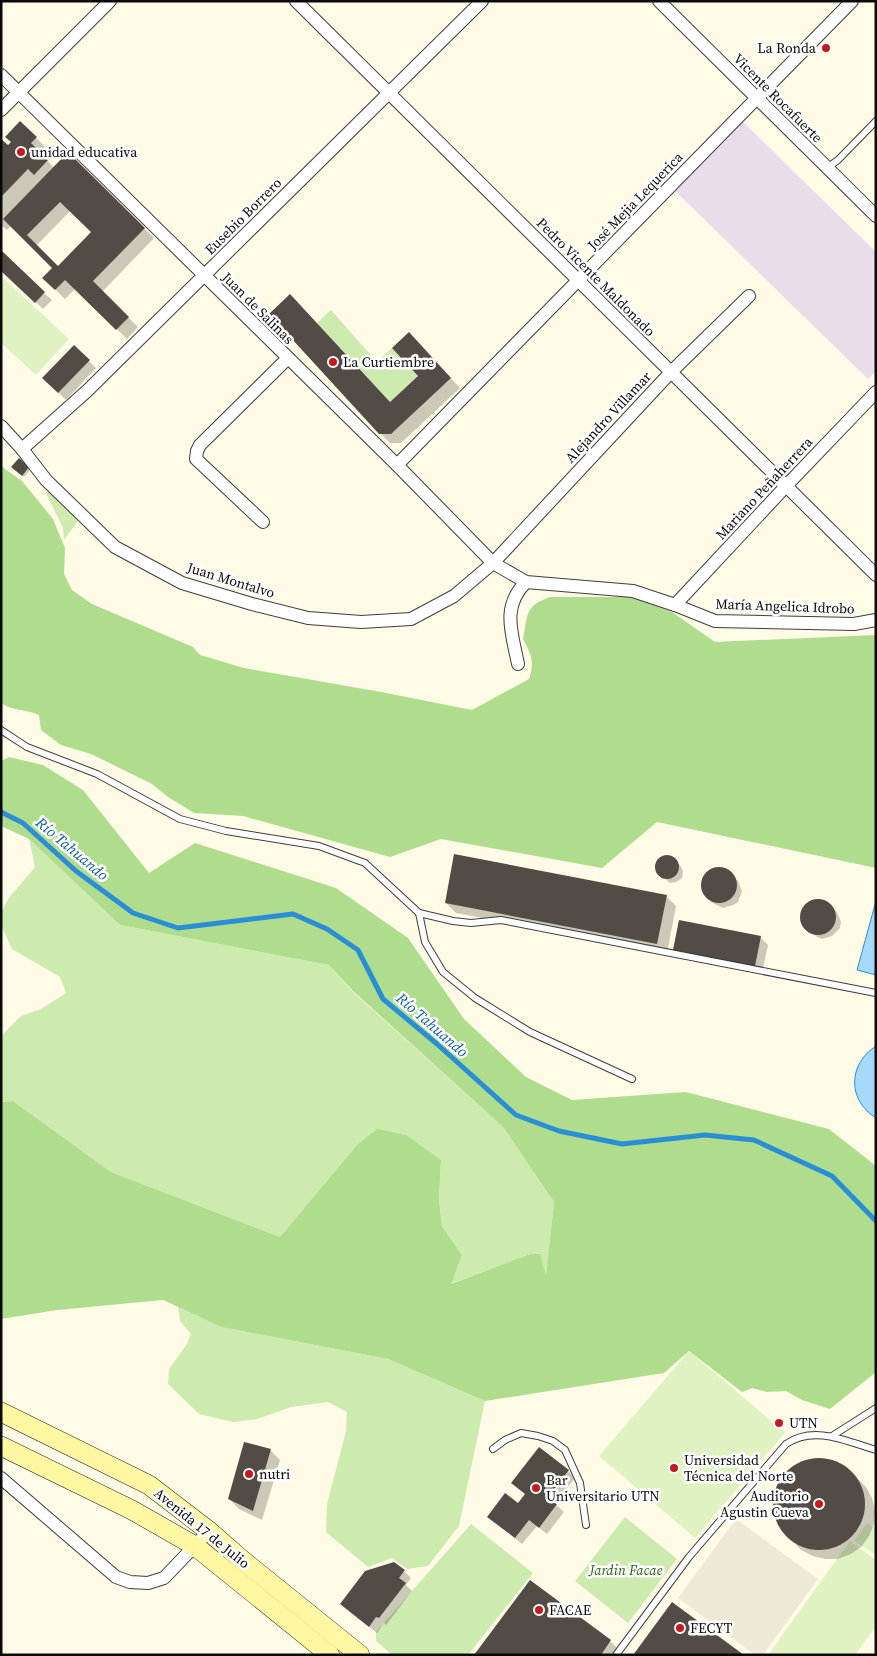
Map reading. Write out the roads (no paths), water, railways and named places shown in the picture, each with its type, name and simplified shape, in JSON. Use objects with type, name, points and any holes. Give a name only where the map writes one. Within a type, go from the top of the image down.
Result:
[{"type":"main road","name":"Avenida 17 de Julio","points":[[1,1412],[149,1485],[209,1531],[360,1655]]},
{"type":"main road","name":"Avenida 17 de Julio","points":[[1,1446],[132,1510],[195,1546],[330,1655]]},
{"type":"street","points":[[1,110],[110,1]]},
{"type":"street","name":"Pedro Vicente Maldonado","points":[[296,1],[876,574]]},
{"type":"street","name":"Eusebio Borrero","points":[[22,449],[87,391],[482,1]]},
{"type":"street","name":"Vicente Rocafuerte","points":[[659,1],[876,216]]},
{"type":"street","name":"José Mejia Lequerica","points":[[397,465],[852,1]]},
{"type":"street","name":"Juan de Salinas","points":[[1,75],[397,465],[493,563]]},
{"type":"street","name":"Alejandro Villamar","points":[[493,563],[671,372],[749,296]]},
{"type":"street","points":[[263,522],[196,459],[197,451],[288,358]]},
{"type":"street","name":"Mariano Peñaherrera","points":[[675,605],[876,392]]},
{"type":"street","name":"Juan Montalvo","points":[[1,426],[46,480],[115,547],[182,583],[280,611],[308,618],[361,622],[411,619],[454,596],[493,563]]},
{"type":"street","name":"María Angelica Idrobo","points":[[493,563],[526,582],[634,591],[715,621],[854,624],[876,620]]},
{"type":"street","points":[[518,664],[509,617],[518,590],[526,582]]},
{"type":"street","points":[[1,1478],[116,1577],[130,1582],[148,1583],[164,1578],[209,1531]]},
{"type":"lane","points":[[827,168],[838,160],[876,121]]},
{"type":"lane","points":[[1,730],[26,747],[97,774],[180,819],[226,831],[319,846],[365,862],[419,913],[471,923],[501,920],[876,993]]},
{"type":"lane","points":[[419,913],[425,942],[443,972],[475,998],[530,1032],[632,1079]]},
{"type":"lane","points":[[832,1436],[876,1408]]},
{"type":"lane","points":[[493,1449],[505,1440],[521,1433],[553,1441],[565,1450],[580,1483],[586,1525]]},
{"type":"lane","points":[[616,1655],[689,1557],[786,1444],[795,1438],[808,1435],[832,1436],[876,1450]]},
{"type":"water","points":[[876,901],[876,975],[857,970]]},
{"type":"water","points":[[876,1046],[876,1118],[860,1102],[855,1082],[860,1062]]},
{"type":"waterway","name":"Río Tahuando","points":[[1,812],[23,823],[76,871],[133,913],[178,928],[293,914],[327,929],[358,950],[383,999],[437,1044],[516,1115],[559,1131],[622,1144],[705,1135],[754,1140],[832,1176],[876,1221]]},
{"type":"place","name":"La Ronda","points":[[826,48]]},
{"type":"place","name":"unidad educativa","points":[[21,152]]},
{"type":"place","name":"La Curtiembre","points":[[333,362]]},
{"type":"place","name":"UTN","points":[[779,1423]]},
{"type":"place","name":"Universidad Técnica del Norte","points":[[674,1468]]},
{"type":"place","name":"nutri","points":[[249,1474]]},
{"type":"place","name":"Bar Universitario UTN","points":[[536,1488]]},
{"type":"place","name":"Auditorio Agustin Cueva","points":[[819,1504]]},
{"type":"place","name":"FACAE","points":[[539,1610]]},
{"type":"place","name":"FECYT","points":[[680,1628]]},
{"type":"park label","name":"Jardin Facae","points":[[626,1570]]}]
